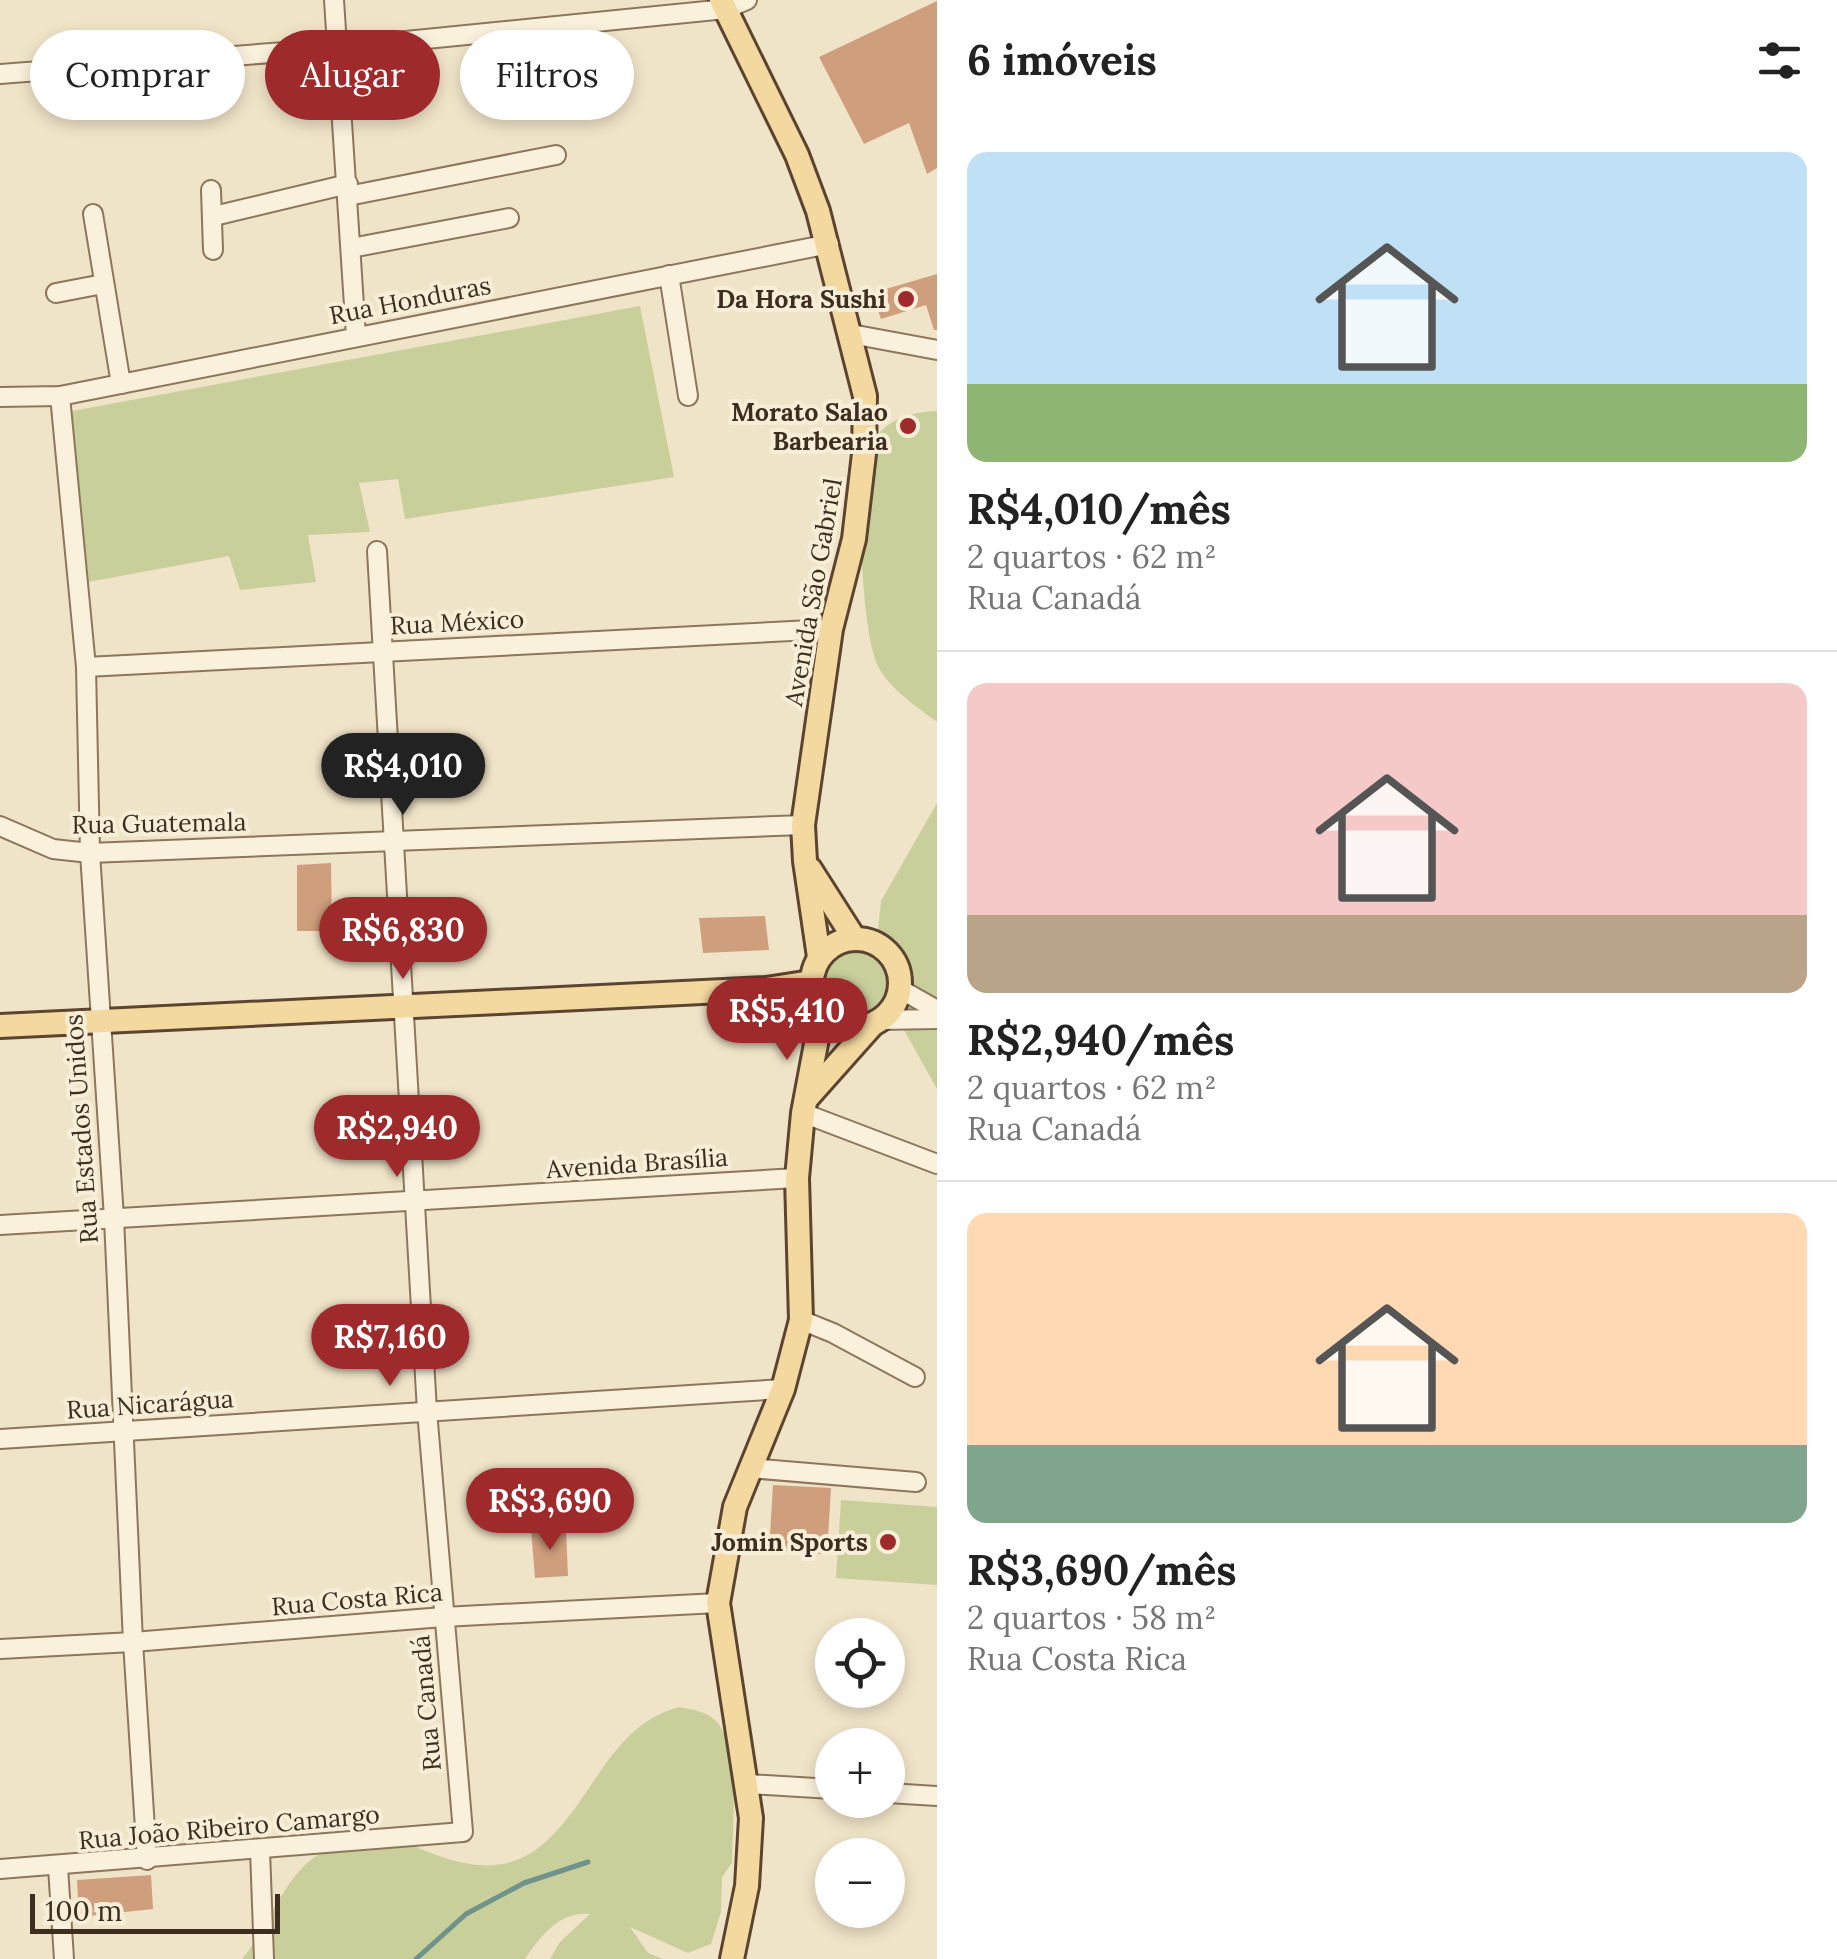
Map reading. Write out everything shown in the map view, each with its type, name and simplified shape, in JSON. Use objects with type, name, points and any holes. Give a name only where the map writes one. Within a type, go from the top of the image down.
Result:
[{"type":"main road","name":"Avenida São Gabriel","points":[[731,3],[797,154],[829,244],[865,396],[864,454],[854,539],[832,629],[803,825],[819,957]]},
{"type":"main road","name":"Avenida São Gabriel","points":[[805,861],[854,938]]},
{"type":"main road","points":[[805,1106],[889,1012],[900,989],[894,959],[883,948],[870,940],[854,938],[834,943],[819,957],[811,982],[822,1012],[837,1023],[855,1027],[877,1022]]},
{"type":"main road","points":[[0,1026],[766,989],[811,982]]},
{"type":"main road","points":[[732,1959],[747,1886],[751,1818],[718,1603],[735,1507],[784,1389],[801,1320],[798,1178],[805,1106],[822,1012]]},
{"type":"street","points":[[334,0],[335,30]]},
{"type":"street","points":[[440,36],[731,3]]},
{"type":"street","points":[[0,74],[265,53]]},
{"type":"street","points":[[342,120],[356,336]]},
{"type":"street","points":[[214,216],[556,155]]},
{"type":"street","points":[[211,190],[213,250]]},
{"type":"street","points":[[93,214],[121,384]]},
{"type":"street","points":[[351,248],[509,218]]},
{"type":"street","name":"Rua Honduras","points":[[0,397],[60,396],[829,244]]},
{"type":"street","points":[[669,275],[688,396]]},
{"type":"street","points":[[56,293],[103,284]]},
{"type":"street","points":[[851,334],[937,350]]},
{"type":"street","name":"Rua Estados Unidos","points":[[60,396],[86,668],[90,853],[114,1218],[147,1860]]},
{"type":"street","name":"Rua Canadá","points":[[377,551],[426,1411],[463,1832]]},
{"type":"street","name":"Rua México","points":[[86,668],[832,629]]},
{"type":"street","name":"Rua Guatemala","points":[[0,826],[54,849],[90,853],[803,825]]},
{"type":"street","points":[[900,989],[937,1010]]},
{"type":"street","points":[[877,1022],[937,1019]]},
{"type":"street","points":[[805,1106],[937,1164]]},
{"type":"street","name":"Avenida Brasília","points":[[0,1225],[798,1178]]},
{"type":"street","points":[[801,1320],[915,1377]]},
{"type":"street","name":"Rua Nicarágua","points":[[0,1439],[784,1389]]},
{"type":"street","points":[[749,1468],[916,1482]]},
{"type":"street","name":"Rua Costa Rica","points":[[0,1649],[444,1616],[718,1603]]},
{"type":"street","points":[[748,1784],[815,1788]]},
{"type":"street","points":[[905,1794],[937,1796]]},
{"type":"street","name":"Rua João Ribeiro Camargo","points":[[0,1869],[463,1832]]},
{"type":"street","points":[[260,1850],[264,1959]]},
{"type":"street","points":[[58,1867],[64,1959]]},
{"type":"green space","points":[[640,306],[674,477],[405,519],[398,479],[359,483],[370,532],[308,535],[316,582],[240,590],[229,556],[88,582],[72,411]]},
{"type":"green space","points":[[937,411],[937,722],[895,689],[877,664],[867,618],[861,548],[864,480],[868,454],[876,437],[904,417]]},
{"type":"green space","points":[[937,803],[937,1089],[889,1003],[864,1019],[843,1020],[828,1009],[820,991],[819,972],[828,955],[846,946],[876,949],[881,901]]},
{"type":"green space","name":"Jomin Sports","points":[[841,1500],[937,1507],[937,1585],[836,1578]]},
{"type":"green space","points":[[679,1707],[704,1713],[716,1721],[724,1734],[732,1769],[732,1863],[722,1877],[721,1912],[711,1944],[688,1953],[630,1927],[648,1953],[663,1959],[550,1959],[560,1942],[590,1914],[579,1914],[552,1927],[525,1959],[242,1959],[288,1885],[325,1851],[393,1839],[465,1863],[509,1863],[537,1849],[556,1831],[634,1731]]},
{"type":"building","points":[[937,1],[937,168],[927,174],[909,123],[864,144],[819,57]]},
{"type":"building","name":"Da Hora Sushi","points":[[937,274],[937,330],[926,305],[881,319],[872,293]]},
{"type":"building","points":[[331,863],[332,931],[297,931],[297,865]]},
{"type":"building","points":[[765,916],[769,950],[703,953],[699,918]]},
{"type":"building","points":[[773,1485],[831,1488],[827,1554],[769,1551]]},
{"type":"building","points":[[531,1529],[566,1529],[568,1576],[535,1578]]},
{"type":"building","points":[[151,1875],[153,1909],[79,1917],[77,1880]]},
{"type":"waterway","points":[[416,1959],[466,1914],[524,1883],[588,1862]]},
{"type":"place","name":"Da Hora Sushi","points":[[906,299]]},
{"type":"place","name":"Morato Salao Barbearia","points":[[908,426]]},
{"type":"place","name":"Jomin Sports","points":[[888,1542]]}]
